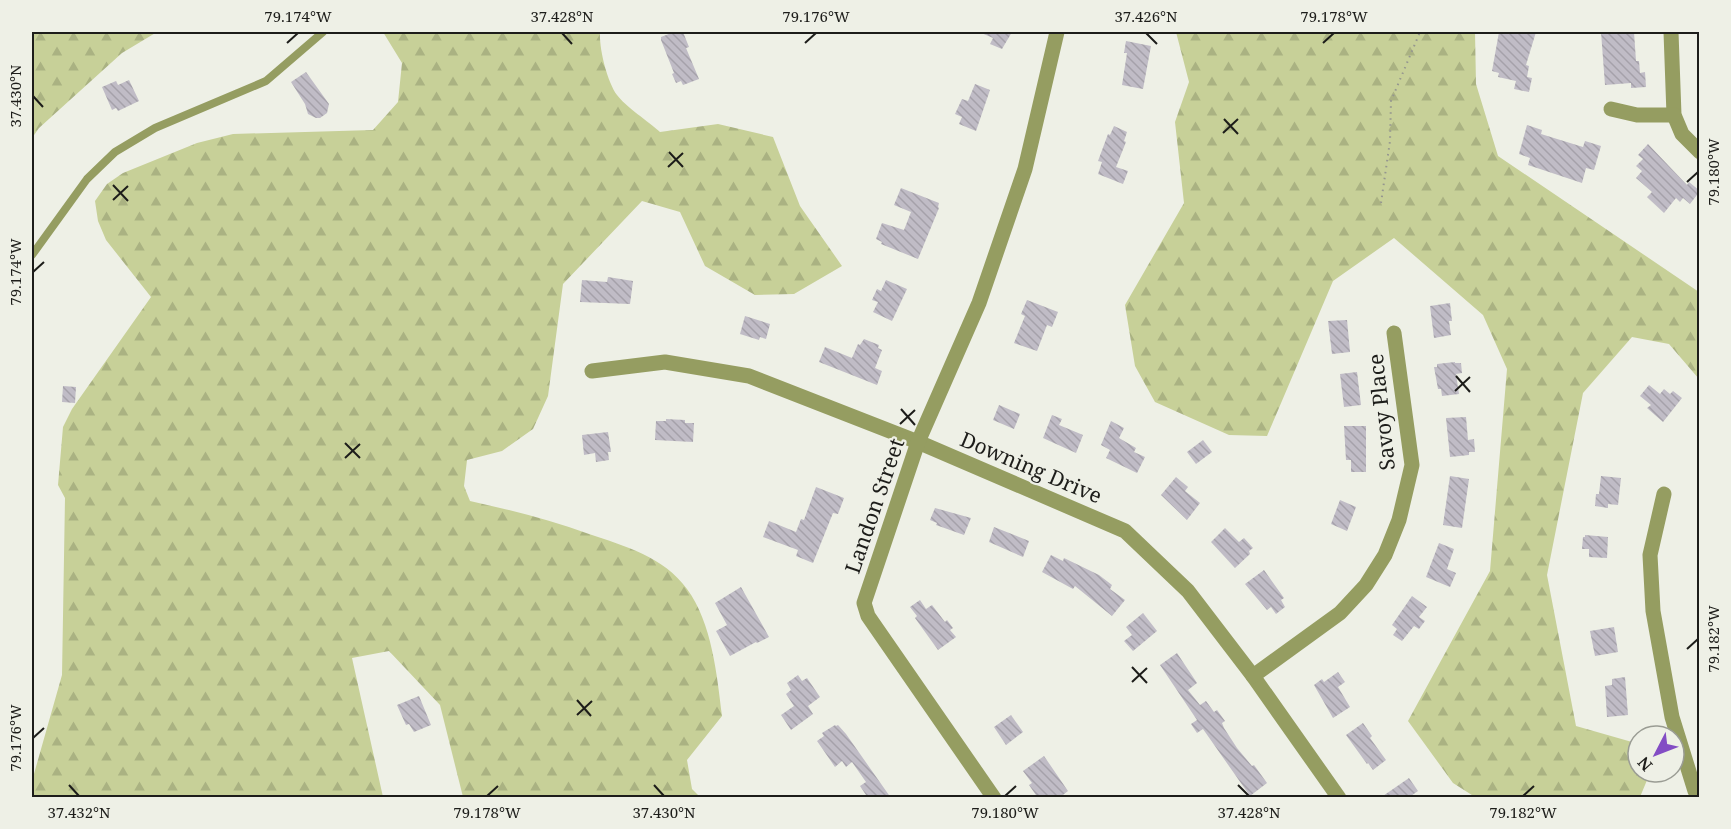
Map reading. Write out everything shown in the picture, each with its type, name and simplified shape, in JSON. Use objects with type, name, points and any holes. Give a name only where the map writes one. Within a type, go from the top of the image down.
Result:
[{"type":"street","name":"Landon Street","points":[[994,798],[868,616],[864,603],[918,442],[979,303],[1025,169],[1057,32]]},
{"type":"street","points":[[1671,32],[1674,115],[1682,134],[1700,152]]},
{"type":"street","points":[[1611,109],[1636,115],[1674,115]]},
{"type":"street","name":"Savoy Place","points":[[1253,676],[1340,613],[1366,585],[1386,555],[1402,511],[1412,465],[1394,333]]},
{"type":"street","name":"Downing Drive","points":[[592,371],[665,362],[749,376],[918,442],[1125,531],[1188,591],[1253,676],[1339,798]]},
{"type":"street","points":[[1664,494],[1650,555],[1653,611],[1672,717],[1695,790],[1700,797]]},
{"type":"lane","points":[[32,255],[87,179],[115,152],[155,128],[266,81],[323,32]]},
{"type":"path","points":[[1381,203],[1390,141],[1390,101],[1420,32]]},
{"type":"green space","points":[[32,32],[157,32],[122,53],[39,128],[32,138]]},
{"type":"green space","points":[[383,32],[600,32],[604,64],[613,89],[626,104],[660,132],[718,124],[773,137],[800,206],[842,266],[794,294],[755,295],[705,266],[680,212],[642,201],[563,284],[548,396],[533,429],[502,451],[467,460],[464,486],[470,501],[545,520],[630,548],[667,569],[687,589],[708,633],[722,716],[687,760],[692,789],[700,797],[463,797],[440,705],[389,651],[352,658],[383,797],[32,797],[32,781],[62,675],[65,498],[58,485],[63,427],[72,409],[151,297],[106,240],[98,221],[95,201],[107,184],[123,173],[197,143],[233,134],[373,130],[398,102],[402,63]]},
{"type":"green space","points":[[1176,32],[1475,32],[1476,84],[1498,156],[1699,292],[1699,379],[1669,344],[1632,337],[1583,393],[1547,575],[1576,726],[1626,740],[1626,784],[1645,784],[1640,797],[1475,797],[1453,783],[1408,721],[1490,571],[1507,369],[1483,315],[1394,238],[1333,281],[1267,436],[1229,435],[1155,402],[1135,366],[1125,305],[1184,203],[1175,122],[1189,82]]},
{"type":"building","points":[[674,32],[683,32],[689,47],[686,48],[699,79],[683,85],[681,81],[676,83],[661,40],[661,37]]},
{"type":"building","points":[[979,32],[1012,32],[1002,49],[990,44],[993,38]]},
{"type":"building","points":[[1499,32],[1536,32],[1526,65],[1529,66],[1527,77],[1532,78],[1529,92],[1514,89],[1516,81],[1498,77],[1499,73],[1492,71]]},
{"type":"building","points":[[1601,32],[1634,32],[1636,61],[1639,61],[1640,73],[1645,72],[1646,87],[1631,88],[1631,83],[1605,85]]},
{"type":"building","points":[[1126,41],[1151,46],[1143,89],[1122,85],[1127,53],[1124,53]]},
{"type":"building","points":[[306,72],[329,104],[327,113],[320,118],[308,114],[305,104],[291,82]]},
{"type":"building","points":[[129,80],[139,101],[118,111],[116,108],[112,110],[102,87],[116,81],[118,85]]},
{"type":"building","points":[[975,84],[990,90],[976,131],[959,124],[962,117],[955,114],[962,99],[968,101]]},
{"type":"building","points":[[1527,125],[1542,130],[1541,134],[1583,147],[1585,141],[1601,146],[1594,170],[1586,168],[1582,183],[1528,165],[1530,158],[1519,154]]},
{"type":"building","points":[[1114,126],[1127,132],[1124,141],[1126,142],[1116,167],[1128,171],[1123,184],[1098,174],[1102,162],[1098,161],[1108,134],[1110,135]]},
{"type":"building","points":[[1648,144],[1687,185],[1689,182],[1700,191],[1690,204],[1683,198],[1680,202],[1676,198],[1664,213],[1647,197],[1652,192],[1636,178],[1642,171],[1636,166],[1643,159],[1638,155]]},
{"type":"building","points":[[901,188],[939,203],[918,259],[881,244],[882,242],[876,239],[882,223],[904,230],[911,212],[894,205]]},
{"type":"building","points":[[608,277],[633,281],[630,304],[580,302],[582,280],[607,282]]},
{"type":"building","points":[[886,280],[907,289],[892,321],[873,312],[878,302],[872,300],[877,289],[881,291]]},
{"type":"building","points":[[1027,300],[1058,312],[1052,327],[1047,325],[1037,351],[1014,343],[1025,316],[1021,314]]},
{"type":"building","points":[[1450,303],[1451,335],[1434,338],[1430,306]]},
{"type":"building","points":[[745,316],[770,324],[766,339],[760,337],[759,340],[740,334]]},
{"type":"building","points":[[1347,320],[1350,352],[1332,354],[1328,321]]},
{"type":"building","points":[[864,339],[879,345],[878,348],[882,350],[875,368],[882,371],[877,385],[819,362],[825,347],[852,358],[858,344],[860,345]]},
{"type":"building","points":[[1461,363],[1462,373],[1456,374],[1459,394],[1442,396],[1441,389],[1438,389],[1434,367],[1437,367],[1437,364]]},
{"type":"building","points":[[1357,372],[1361,405],[1344,407],[1340,374]]},
{"type":"building","points":[[1649,385],[1660,394],[1664,389],[1670,394],[1673,391],[1682,398],[1663,422],[1647,408],[1651,405],[1640,396]]},
{"type":"building","points":[[63,386],[76,387],[75,403],[62,402]]},
{"type":"building","points":[[999,405],[1020,414],[1014,429],[993,420]]},
{"type":"building","points":[[1052,415],[1062,419],[1059,425],[1083,435],[1076,453],[1043,438]]},
{"type":"building","points":[[1466,417],[1468,440],[1474,439],[1475,452],[1450,457],[1446,418]]},
{"type":"building","points":[[666,419],[694,423],[693,442],[655,440],[656,421],[666,421]]},
{"type":"building","points":[[1111,421],[1124,428],[1119,438],[1136,448],[1134,452],[1145,457],[1137,473],[1106,458],[1110,450],[1101,445]]},
{"type":"building","points":[[1344,426],[1366,426],[1366,472],[1351,472],[1351,460],[1346,460]]},
{"type":"building","points":[[608,432],[611,452],[608,452],[609,460],[596,462],[595,453],[584,455],[582,435]]},
{"type":"building","points":[[1203,440],[1212,452],[1196,464],[1187,452]]},
{"type":"building","points":[[1450,476],[1469,479],[1462,528],[1443,525]]},
{"type":"building","points":[[1601,476],[1621,478],[1618,505],[1608,504],[1608,508],[1595,506]]},
{"type":"building","points":[[1176,477],[1188,487],[1185,491],[1200,503],[1187,520],[1161,495]]},
{"type":"building","points":[[816,487],[844,498],[838,514],[833,513],[813,563],[796,556],[798,550],[763,537],[769,521],[796,532],[801,519],[804,520]]},
{"type":"building","points":[[1340,500],[1356,507],[1347,531],[1331,524]]},
{"type":"building","points":[[935,508],[971,518],[964,535],[936,525],[937,523],[930,520]]},
{"type":"building","points":[[994,527],[1029,541],[1023,557],[989,542]]},
{"type":"building","points":[[1225,528],[1239,542],[1244,538],[1253,548],[1235,568],[1211,542]]},
{"type":"building","points":[[1585,535],[1608,537],[1607,558],[1589,557],[1589,549],[1582,549]]},
{"type":"building","points":[[1439,543],[1454,549],[1447,569],[1456,573],[1450,587],[1426,577]]},
{"type":"building","points":[[1051,555],[1063,561],[1064,558],[1099,575],[1112,585],[1110,589],[1125,600],[1112,616],[1075,586],[1073,589],[1042,572]]},
{"type":"building","points":[[1264,570],[1284,598],[1281,600],[1285,607],[1276,614],[1271,607],[1267,610],[1245,584]]},
{"type":"building","points":[[741,587],[769,637],[730,656],[716,631],[727,625],[715,603]]},
{"type":"building","points":[[1412,596],[1427,607],[1419,617],[1425,621],[1419,629],[1414,626],[1402,641],[1393,635],[1397,629],[1392,625]]},
{"type":"building","points":[[920,600],[926,609],[932,605],[945,622],[947,620],[953,628],[950,630],[956,637],[938,650],[915,618],[917,616],[910,607]]},
{"type":"building","points":[[1143,613],[1157,631],[1133,651],[1124,641],[1132,635],[1126,627]]},
{"type":"building","points":[[1614,627],[1618,652],[1595,656],[1590,631]]},
{"type":"building","points":[[1177,653],[1197,683],[1188,690],[1200,705],[1206,701],[1214,712],[1217,710],[1225,721],[1222,723],[1224,728],[1237,748],[1252,766],[1254,765],[1267,783],[1250,796],[1203,729],[1197,733],[1191,724],[1197,720],[1160,665]]},
{"type":"building","points":[[1338,672],[1345,682],[1338,687],[1350,707],[1333,718],[1314,685],[1322,679],[1324,682]]},
{"type":"building","points":[[798,675],[802,681],[807,678],[820,697],[808,706],[813,714],[791,730],[781,715],[794,706],[786,694],[791,690],[787,683]]},
{"type":"building","points":[[1625,677],[1628,715],[1607,717],[1605,686],[1612,685],[1612,679]]},
{"type":"building","points":[[419,696],[431,725],[414,732],[409,724],[406,725],[397,705]]},
{"type":"building","points":[[1011,715],[1023,732],[1006,745],[994,727]]},
{"type":"building","points":[[1363,723],[1372,736],[1370,738],[1386,760],[1373,770],[1346,735]]},
{"type":"building","points":[[838,725],[846,734],[891,798],[868,798],[860,786],[866,782],[852,762],[846,767],[842,761],[835,767],[817,741],[824,736],[822,733]]},
{"type":"building","points":[[1044,756],[1068,791],[1059,798],[1038,798],[1029,785],[1032,783],[1023,771]]},
{"type":"building","points":[[1409,778],[1418,791],[1408,798],[1380,798]]}]
